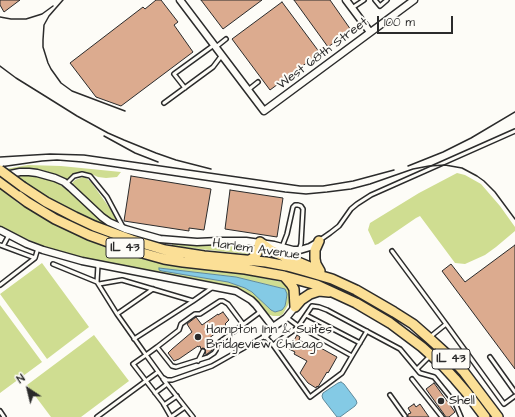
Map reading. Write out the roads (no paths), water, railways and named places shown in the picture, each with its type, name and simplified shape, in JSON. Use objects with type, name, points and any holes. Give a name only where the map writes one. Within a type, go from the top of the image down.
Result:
[{"type":"main road","name":"Harlem Avenue","points":[[0,170],[46,202],[94,226],[132,240],[165,250],[204,256],[266,262],[287,266],[332,279],[356,290],[413,324],[429,338],[464,372],[498,417]]},
{"type":"main road","name":"Harlem Avenue","points":[[0,182],[27,202],[55,219],[89,235],[128,249],[164,259],[245,269],[284,276],[317,285],[336,293],[390,323],[432,355],[467,393],[484,416]]},
{"type":"main road","points":[[319,241],[315,250],[315,259],[320,271]]},
{"type":"main road","points":[[249,260],[257,253],[260,242],[272,251],[320,271],[332,279]]},
{"type":"main road","points":[[284,276],[294,289],[295,307]]},
{"type":"main road","points":[[295,307],[306,296],[314,292],[319,291],[336,293]]},
{"type":"street","points":[[180,0],[248,90]]},
{"type":"street","points":[[346,0],[370,32]]},
{"type":"street","name":"West 68th Street","points":[[248,90],[264,111],[324,62],[370,32],[414,0]]},
{"type":"street","points":[[0,176],[20,172],[37,173],[55,178],[66,184],[109,222],[125,229],[152,237],[197,242],[228,240],[260,242],[293,250],[307,249],[319,241]]},
{"type":"street","points":[[0,230],[38,248],[98,265],[236,291],[251,300],[273,327]]},
{"type":"street","points":[[265,336],[295,307]]},
{"type":"lane","points":[[352,8],[364,0]]},
{"type":"lane","points":[[375,0],[380,6],[387,0]]},
{"type":"lane","points":[[185,88],[174,74],[226,39]]},
{"type":"lane","points":[[164,103],[213,67],[222,55]]},
{"type":"lane","points":[[248,90],[258,82]]},
{"type":"lane","points":[[319,241],[339,226],[352,209],[371,195],[515,131]]},
{"type":"lane","points":[[66,184],[74,176],[82,174],[90,176],[107,197],[125,229]]},
{"type":"lane","points":[[282,247],[287,234],[293,207],[298,205],[303,209],[301,244],[299,250]]},
{"type":"lane","points":[[9,235],[1,246],[35,258]]},
{"type":"lane","points":[[0,284],[35,258],[38,248]]},
{"type":"lane","points":[[392,251],[504,404],[515,396]]},
{"type":"lane","points":[[53,264],[98,283],[122,280],[193,300]]},
{"type":"lane","points":[[98,265],[98,283],[117,314],[158,372],[193,417]]},
{"type":"lane","points":[[134,339],[214,287]]},
{"type":"lane","points":[[117,314],[153,289]]},
{"type":"lane","points":[[185,407],[171,417],[164,405],[133,364],[179,330],[181,324],[195,314],[200,314],[220,301],[228,304],[243,324]]},
{"type":"lane","points":[[272,346],[298,326],[312,306],[327,310],[400,349],[420,373],[434,377],[444,388],[455,403],[461,417]]},
{"type":"lane","points":[[210,346],[217,344],[261,311]]},
{"type":"lane","points":[[306,315],[360,343]]},
{"type":"lane","points":[[286,317],[298,326],[352,356]]},
{"type":"lane","points":[[429,338],[446,324]]},
{"type":"lane","points":[[162,377],[167,380],[172,380],[212,366],[265,336],[310,397],[342,373],[367,331]]},
{"type":"lane","points":[[157,347],[172,366],[176,367],[208,358],[216,350],[217,344]]},
{"type":"lane","points":[[198,361],[203,350]]},
{"type":"lane","points":[[417,369],[432,355]]},
{"type":"lane","points":[[490,357],[515,392]]},
{"type":"lane","points":[[97,417],[158,372]]},
{"type":"lane","points":[[412,378],[442,417]]},
{"type":"lane","points":[[155,393],[167,384]]},
{"type":"lane","points":[[390,395],[404,416]]},
{"type":"lane","points":[[164,405],[177,396]]},
{"type":"lane","points":[[0,411],[4,417]]},
{"type":"water","points":[[159,268],[236,277],[285,289],[287,294],[285,306],[282,310],[275,312],[252,292],[245,288],[228,282],[162,271],[159,270]]},
{"type":"water","points":[[341,382],[357,403],[340,417],[337,417],[322,396],[323,393]]},
{"type":"railway","points":[[63,0],[49,16],[44,25],[43,47],[51,69],[61,83],[72,91],[125,111]]},
{"type":"railway","points":[[0,17],[26,19],[42,14],[53,6]]},
{"type":"railway","points":[[0,66],[16,78],[77,116],[108,133],[176,160],[211,169]]},
{"type":"railway","points":[[408,166],[443,152],[471,138],[515,112]]},
{"type":"railway","points":[[104,136],[135,153],[158,162]]},
{"type":"railway","points":[[0,157],[50,154],[84,155],[300,186],[323,186],[353,181],[394,170]]},
{"type":"railway","points":[[0,167],[57,160],[82,162],[306,194],[351,189],[413,169],[445,165],[462,168],[484,181],[495,192],[515,219]]},
{"type":"place","name":"Hampton Inn & Suites Bridgeview Chicago","points":[[198,337]]},
{"type":"place","name":"Shell","points":[[441,401]]}]
